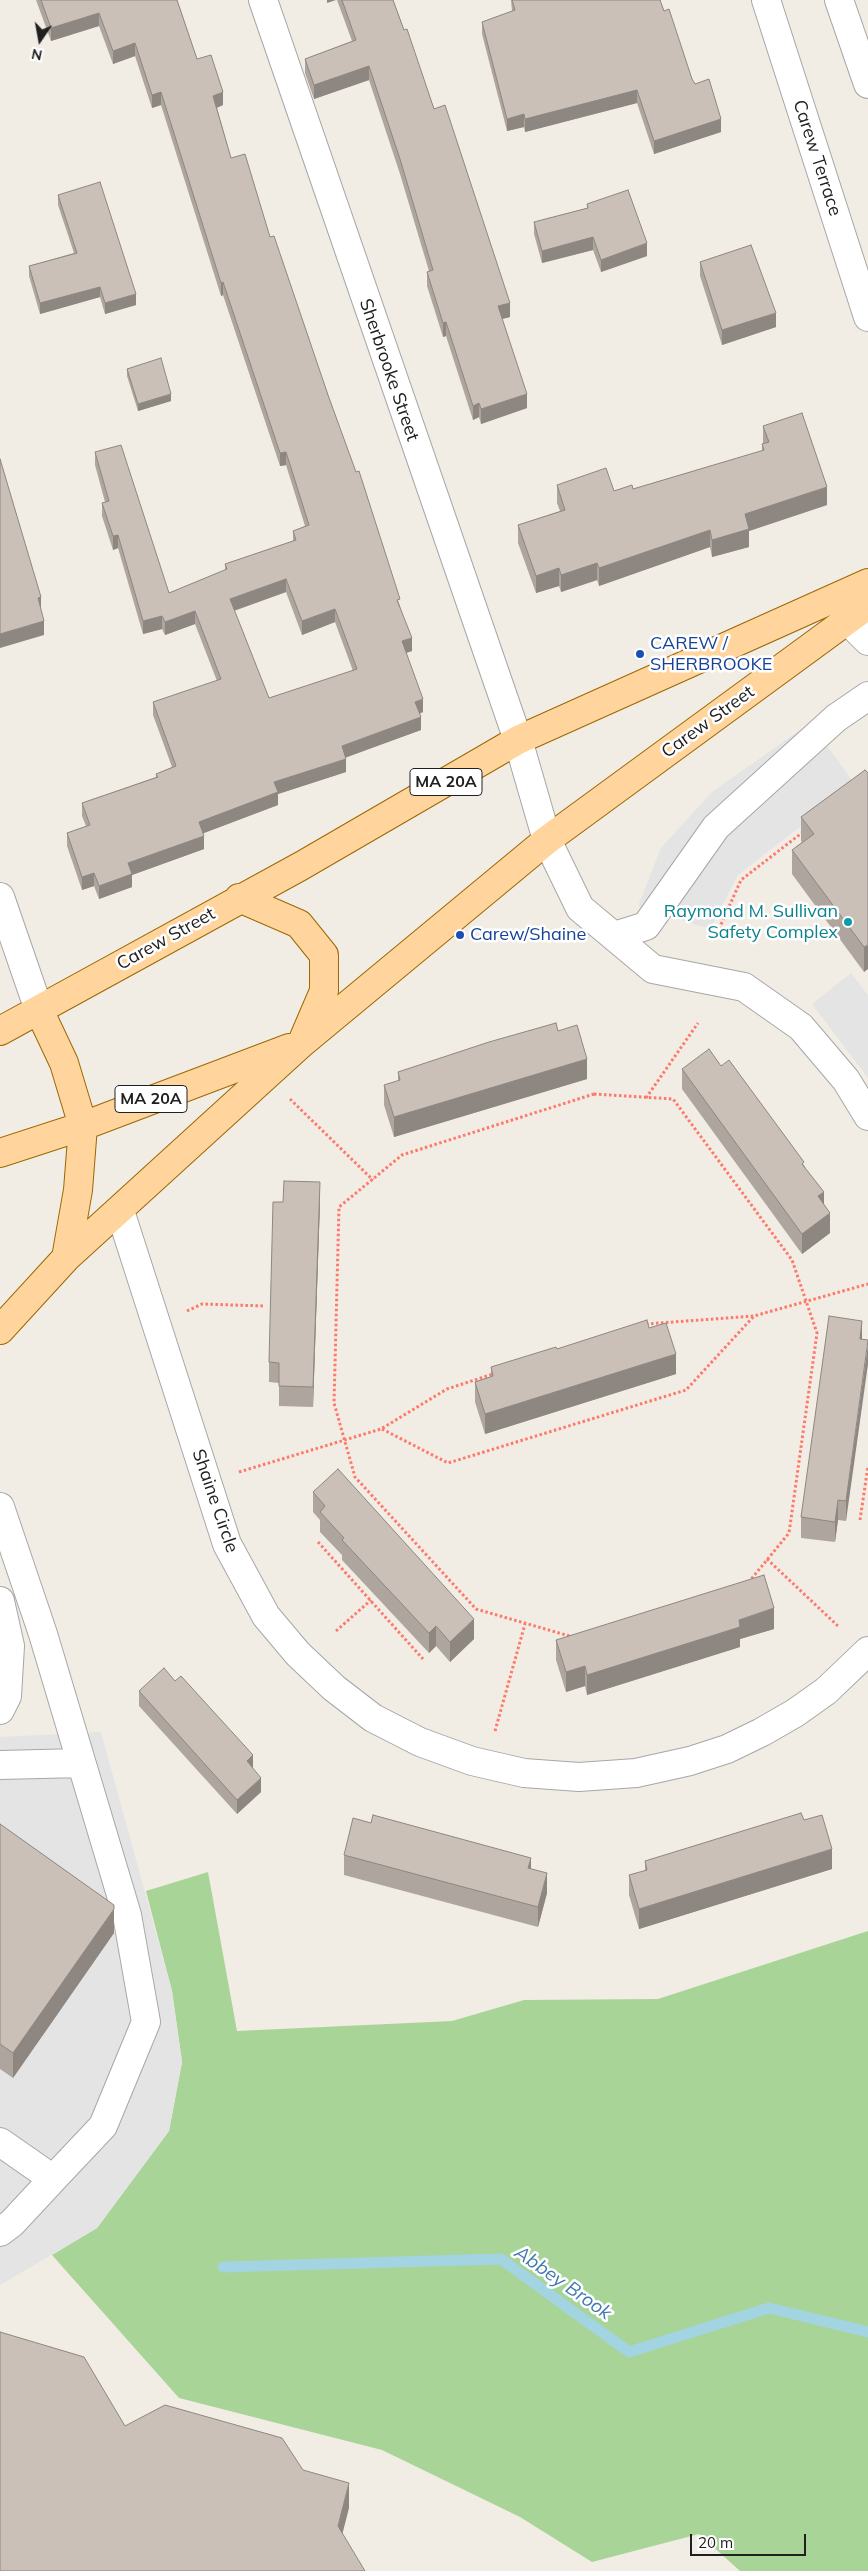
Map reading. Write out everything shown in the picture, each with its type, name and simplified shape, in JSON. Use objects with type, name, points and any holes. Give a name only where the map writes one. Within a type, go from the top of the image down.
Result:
[{"type":"main road","name":"Carew Street","points":[[39,1010],[239,898],[310,861],[518,740],[868,583]]},
{"type":"main road","name":"Carew Street","points":[[0,1330],[66,1258],[120,1211],[302,1043],[547,840],[858,612]]},
{"type":"main road","points":[[239,898],[299,924],[324,955],[324,991],[302,1043]]},
{"type":"main road","points":[[39,1010],[64,1063],[83,1126],[78,1190],[66,1258]]},
{"type":"main road","name":"MA 20A","points":[[0,1031],[39,1010]]},
{"type":"main road","name":"MA 20A","points":[[0,1153],[83,1126],[302,1043]]},
{"type":"street","name":"Sherbrooke Street","points":[[262,0],[518,740]]},
{"type":"street","name":"Carew Terrace","points":[[766,0],[868,317]]},
{"type":"street","points":[[839,0],[868,84]]},
{"type":"street","points":[[858,612],[868,641]]},
{"type":"street","points":[[614,936],[646,926],[716,827],[836,718],[868,696]]},
{"type":"street","points":[[518,740],[547,840],[580,908],[653,969],[744,987],[801,1027],[846,1080],[868,1116]]},
{"type":"street","points":[[0,897],[39,1010]]},
{"type":"street","name":"Shaine Circle","points":[[120,1211],[227,1544],[266,1616],[298,1654],[334,1688],[373,1718],[420,1742],[487,1764],[524,1773],[579,1777],[636,1773],[690,1762],[727,1749],[795,1713],[826,1692],[868,1651]]},
{"type":"street","points":[[0,1507],[43,1634],[127,1915],[146,2022],[103,2126],[12,2222],[0,2232]]},
{"type":"street","points":[[0,1601],[10,1646],[6,1696],[0,1710]]},
{"type":"street","points":[[0,1765],[81,1763]]},
{"type":"street","points":[[0,2142],[53,2179]]},
{"type":"path","points":[[719,929],[741,880],[810,828]]},
{"type":"path","points":[[646,1098],[698,1023]]},
{"type":"path","points":[[266,1076],[373,1180]]},
{"type":"path","points":[[594,1094],[646,1098],[673,1099],[792,1260],[817,1333],[789,1533],[748,1583],[573,1637],[476,1609],[354,1477],[334,1402],[340,1207],[402,1155],[594,1094]]},
{"type":"path","points":[[642,1326],[651,1322],[754,1316],[868,1284]]},
{"type":"path","points":[[157,1326],[202,1304],[265,1306]]},
{"type":"path","points":[[381,1429],[448,1463],[686,1390],[754,1316]]},
{"type":"path","points":[[253,1469],[381,1429],[447,1389],[502,1371]]},
{"type":"path","points":[[860,1520],[868,1466]]},
{"type":"path","points":[[318,1542],[423,1659]]},
{"type":"path","points":[[767,1559],[839,1627]]},
{"type":"path","points":[[336,1631],[371,1600]]},
{"type":"path","points":[[487,1764],[525,1624]]},
{"type":"green space","points":[[208,1872],[237,2031],[452,2021],[524,2000],[658,1999],[868,1931],[868,2571],[740,2571],[699,2534],[592,2562],[520,2517],[382,2450],[179,2398],[52,2255],[97,2228],[169,2131],[182,2062],[172,1991],[146,1891]]},
{"type":"shaded area","points":[[810,723],[855,784],[738,875],[710,929],[638,906],[661,848],[712,792]]},
{"type":"shaded area","points":[[851,973],[868,995],[868,1078],[812,1004]]},
{"type":"shaded area","points":[[101,1732],[172,1991],[182,2062],[169,2131],[97,2228],[0,2285],[0,2069],[13,2078],[43,2036],[24,2022],[61,2009],[116,1931],[0,1849],[0,1737]]},
{"type":"building","points":[[41,0],[177,0],[197,59],[211,55],[223,92],[213,96],[231,158],[245,154],[270,237],[274,236],[328,395],[356,472],[359,471],[400,599],[397,600],[412,638],[402,641],[423,699],[415,702],[421,717],[342,746],[346,759],[274,782],[278,792],[199,822],[204,836],[128,863],[132,874],[99,886],[94,873],[82,877],[67,833],[90,825],[82,803],[158,777],[156,774],[176,766],[153,702],[221,679],[195,611],[165,622],[162,616],[143,621],[118,535],[113,536],[102,503],[109,501],[95,452],[121,445],[169,593],[227,569],[225,564],[296,540],[293,531],[309,525],[286,452],[280,453],[223,282],[221,283],[161,92],[152,95],[135,43],[113,51],[99,13],[51,28]],"holes":[[[286,579],[302,621],[335,609],[357,669],[269,698],[230,599]]]},
{"type":"building","points":[[342,0],[393,0],[404,30],[407,29],[434,109],[445,105],[510,303],[498,306],[527,394],[481,409],[479,403],[473,406],[446,322],[443,323],[427,272],[433,270],[400,159],[369,66],[314,85],[305,59],[356,40]]},
{"type":"building","points":[[512,0],[660,0],[664,11],[669,9],[695,84],[709,79],[721,119],[654,141],[637,90],[525,119],[524,114],[507,119],[482,22],[515,10]]},
{"type":"building","points":[[100,182],[136,294],[105,303],[100,287],[40,303],[29,266],[77,253],[58,195]]},
{"type":"building","points":[[628,190],[647,243],[601,260],[593,237],[542,251],[534,222],[588,208],[587,204]]},
{"type":"building","points":[[751,245],[776,313],[722,330],[700,262]]},
{"type":"building","points":[[161,358],[171,394],[138,404],[127,369]]},
{"type":"building","points":[[802,413],[827,487],[745,514],[749,529],[712,540],[710,530],[599,568],[597,563],[561,575],[559,568],[536,576],[518,525],[565,510],[557,485],[606,468],[614,491],[632,485],[633,489],[764,450],[762,444],[769,442],[763,426]]},
{"type":"building","points":[[0,459],[41,597],[38,598],[44,621],[0,634]]},
{"type":"building","name":"Raymond M. Sullivan Safety Complex","points":[[865,770],[868,773],[868,945],[864,947],[792,850],[814,834],[801,817]]},
{"type":"building","points":[[556,1023],[558,1031],[577,1025],[587,1059],[394,1117],[384,1085],[400,1080],[398,1072],[489,1042]]},
{"type":"building","points":[[709,1049],[721,1066],[729,1060],[804,1162],[802,1164],[824,1192],[818,1196],[830,1213],[802,1234],[682,1069]]},
{"type":"building","points":[[284,1181],[320,1182],[313,1387],[279,1386],[279,1363],[269,1362],[273,1202],[283,1202]]},
{"type":"building","points":[[829,1316],[862,1321],[860,1339],[868,1340],[846,1501],[838,1500],[835,1522],[801,1517]]},
{"type":"building","points":[[647,1320],[649,1328],[666,1323],[676,1354],[485,1414],[475,1382],[493,1376],[491,1367],[556,1347],[557,1349]]},
{"type":"building","points":[[338,1469],[474,1619],[450,1642],[436,1626],[429,1633],[342,1540],[344,1538],[320,1512],[325,1506],[313,1492]]},
{"type":"building","points":[[764,1575],[774,1608],[739,1620],[740,1627],[587,1675],[585,1666],[566,1672],[556,1640]]},
{"type":"building","points":[[164,1668],[175,1681],[181,1676],[253,1755],[247,1761],[261,1778],[237,1800],[139,1691]]},
{"type":"building","points":[[801,1813],[804,1820],[822,1815],[832,1849],[639,1909],[629,1875],[647,1870],[645,1861]]},
{"type":"building","points":[[373,1815],[531,1858],[528,1868],[547,1873],[538,1907],[344,1855],[353,1818],[371,1823]]},
{"type":"building","points":[[0,1824],[114,1905],[114,1909],[13,2053],[0,2044]]},
{"type":"building","points":[[0,2332],[84,2357],[125,2426],[165,2405],[282,2438],[303,2470],[349,2483],[338,2526],[365,2571],[0,2571]]},
{"type":"waterway","name":"Abbey Brook","points":[[223,2267],[501,2259],[629,2352],[769,2308],[868,2332]]},
{"type":"place","name":"CAREW / SHERBROOKE","points":[[640,654]]},
{"type":"place","name":"Raymond M. Sullivan Safety Complex","points":[[848,922]]},
{"type":"place","name":"Carew/Shaine","points":[[460,935]]}]
